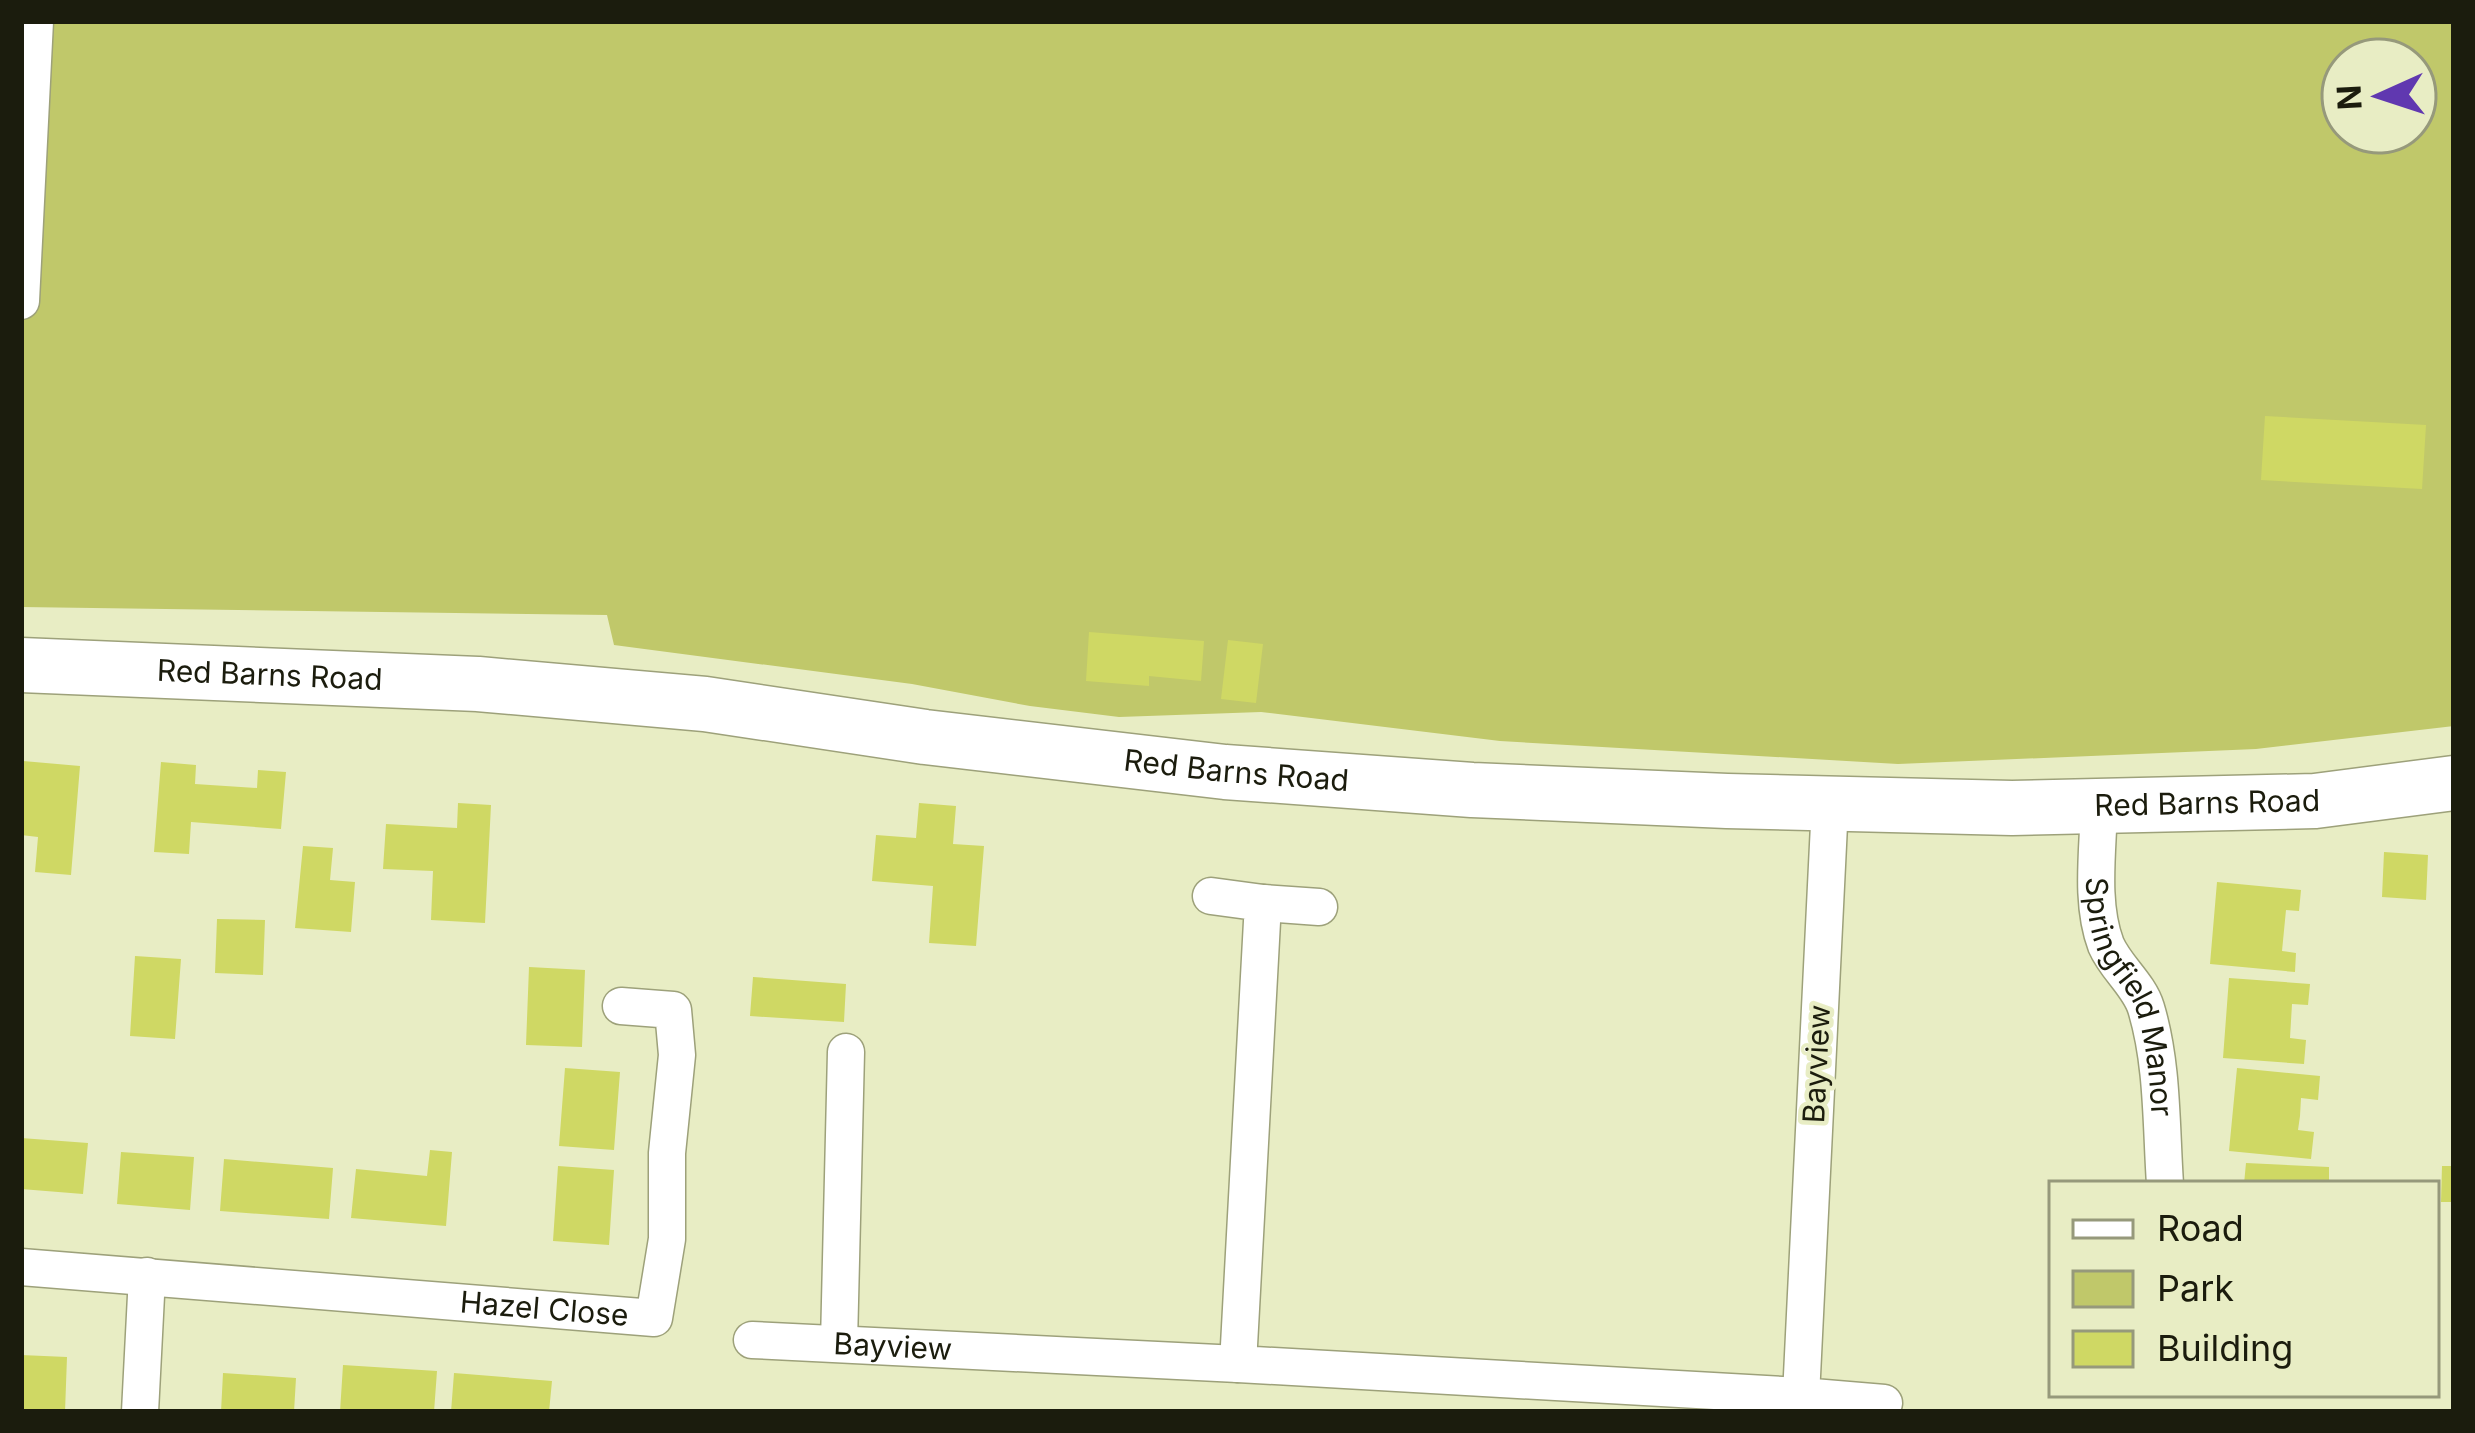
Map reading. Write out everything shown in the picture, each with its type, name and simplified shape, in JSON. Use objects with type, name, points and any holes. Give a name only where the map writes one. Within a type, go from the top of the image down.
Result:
[{"type":"street","points":[[21,301],[35,21]]},
{"type":"street","name":"Red Barns Road","points":[[21,664],[478,684],[705,704],[925,737],[1225,772],[1472,790],[2012,808],[2315,801],[2454,783]]},
{"type":"street","name":"Bayview","points":[[1801,1396],[1829,804]]},
{"type":"street","name":"Springfield Manor","points":[[2099,806],[2096,873],[2105,944],[2145,1003],[2156,1060],[2165,1181]]},
{"type":"street","points":[[1211,896],[1319,907]]},
{"type":"street","points":[[1238,1364],[1263,903]]},
{"type":"street","name":"Hazel Close","points":[[147,1276],[655,1318],[667,1239],[667,1153],[677,1055],[673,1010],[621,1006]]},
{"type":"street","name":"Bayview","points":[[846,1052],[839,1343],[1884,1403]]},
{"type":"street","points":[[21,1267],[147,1276],[140,1412]]},
{"type":"street","points":[[752,1340],[839,1343]]},
{"type":"green space","points":[[21,21],[2454,21],[2454,726],[2256,749],[1898,764],[1500,741],[1261,712],[1119,717],[1030,706],[912,684],[614,645],[607,615],[21,607]]},
{"type":"building","points":[[2265,416],[2426,425],[2422,489],[2261,480]]},
{"type":"building","points":[[1089,632],[1204,641],[1201,681],[1149,676],[1149,686],[1086,681]]},
{"type":"building","points":[[1228,640],[1263,644],[1256,703],[1221,699]]},
{"type":"building","points":[[23,761],[80,766],[71,875],[35,872],[38,837],[21,835]]},
{"type":"building","points":[[161,762],[196,765],[195,784],[257,788],[258,770],[286,772],[281,829],[191,822],[189,854],[154,852]]},
{"type":"building","points":[[458,803],[491,805],[485,923],[431,920],[433,871],[383,869],[386,824],[457,828]]},
{"type":"building","points":[[919,803],[956,806],[953,844],[984,846],[976,946],[929,943],[933,886],[872,881],[876,835],[916,838]]},
{"type":"building","points":[[303,846],[333,848],[330,880],[355,882],[351,932],[295,928]]},
{"type":"building","points":[[2384,852],[2428,855],[2426,900],[2382,897]]},
{"type":"building","points":[[2217,882],[2301,890],[2299,911],[2286,910],[2282,951],[2296,953],[2295,972],[2210,964]]},
{"type":"building","points":[[217,919],[265,920],[263,975],[215,973]]},
{"type":"building","points":[[135,956],[181,959],[175,1039],[130,1036]]},
{"type":"building","points":[[529,967],[585,970],[582,1047],[526,1045]]},
{"type":"building","points":[[753,977],[846,984],[844,1022],[750,1016]]},
{"type":"building","points":[[2229,978],[2310,984],[2308,1005],[2292,1004],[2290,1038],[2306,1040],[2304,1064],[2223,1058]]},
{"type":"building","points":[[565,1068],[620,1072],[614,1150],[559,1146]]},
{"type":"building","points":[[2237,1068],[2320,1076],[2318,1100],[2301,1098],[2298,1130],[2314,1132],[2311,1159],[2229,1151]]},
{"type":"building","points":[[21,1138],[88,1143],[83,1194],[21,1189]]},
{"type":"building","points":[[430,1150],[452,1152],[446,1226],[351,1218],[356,1169],[427,1176]]},
{"type":"building","points":[[121,1152],[194,1157],[190,1210],[117,1204]]},
{"type":"building","points":[[224,1159],[333,1168],[329,1219],[220,1211]]},
{"type":"building","points":[[2246,1163],[2329,1167],[2329,1181],[2244,1181]]},
{"type":"building","points":[[558,1166],[614,1170],[609,1245],[553,1241]]},
{"type":"building","points":[[2442,1166],[2454,1166],[2454,1202],[2441,1202]]},
{"type":"building","points":[[21,1355],[67,1357],[65,1412],[21,1412]]},
{"type":"building","points":[[343,1365],[437,1371],[434,1412],[340,1412]]},
{"type":"building","points":[[223,1373],[296,1378],[294,1412],[221,1412]]},
{"type":"building","points":[[454,1373],[552,1381],[549,1412],[451,1412]]}]
